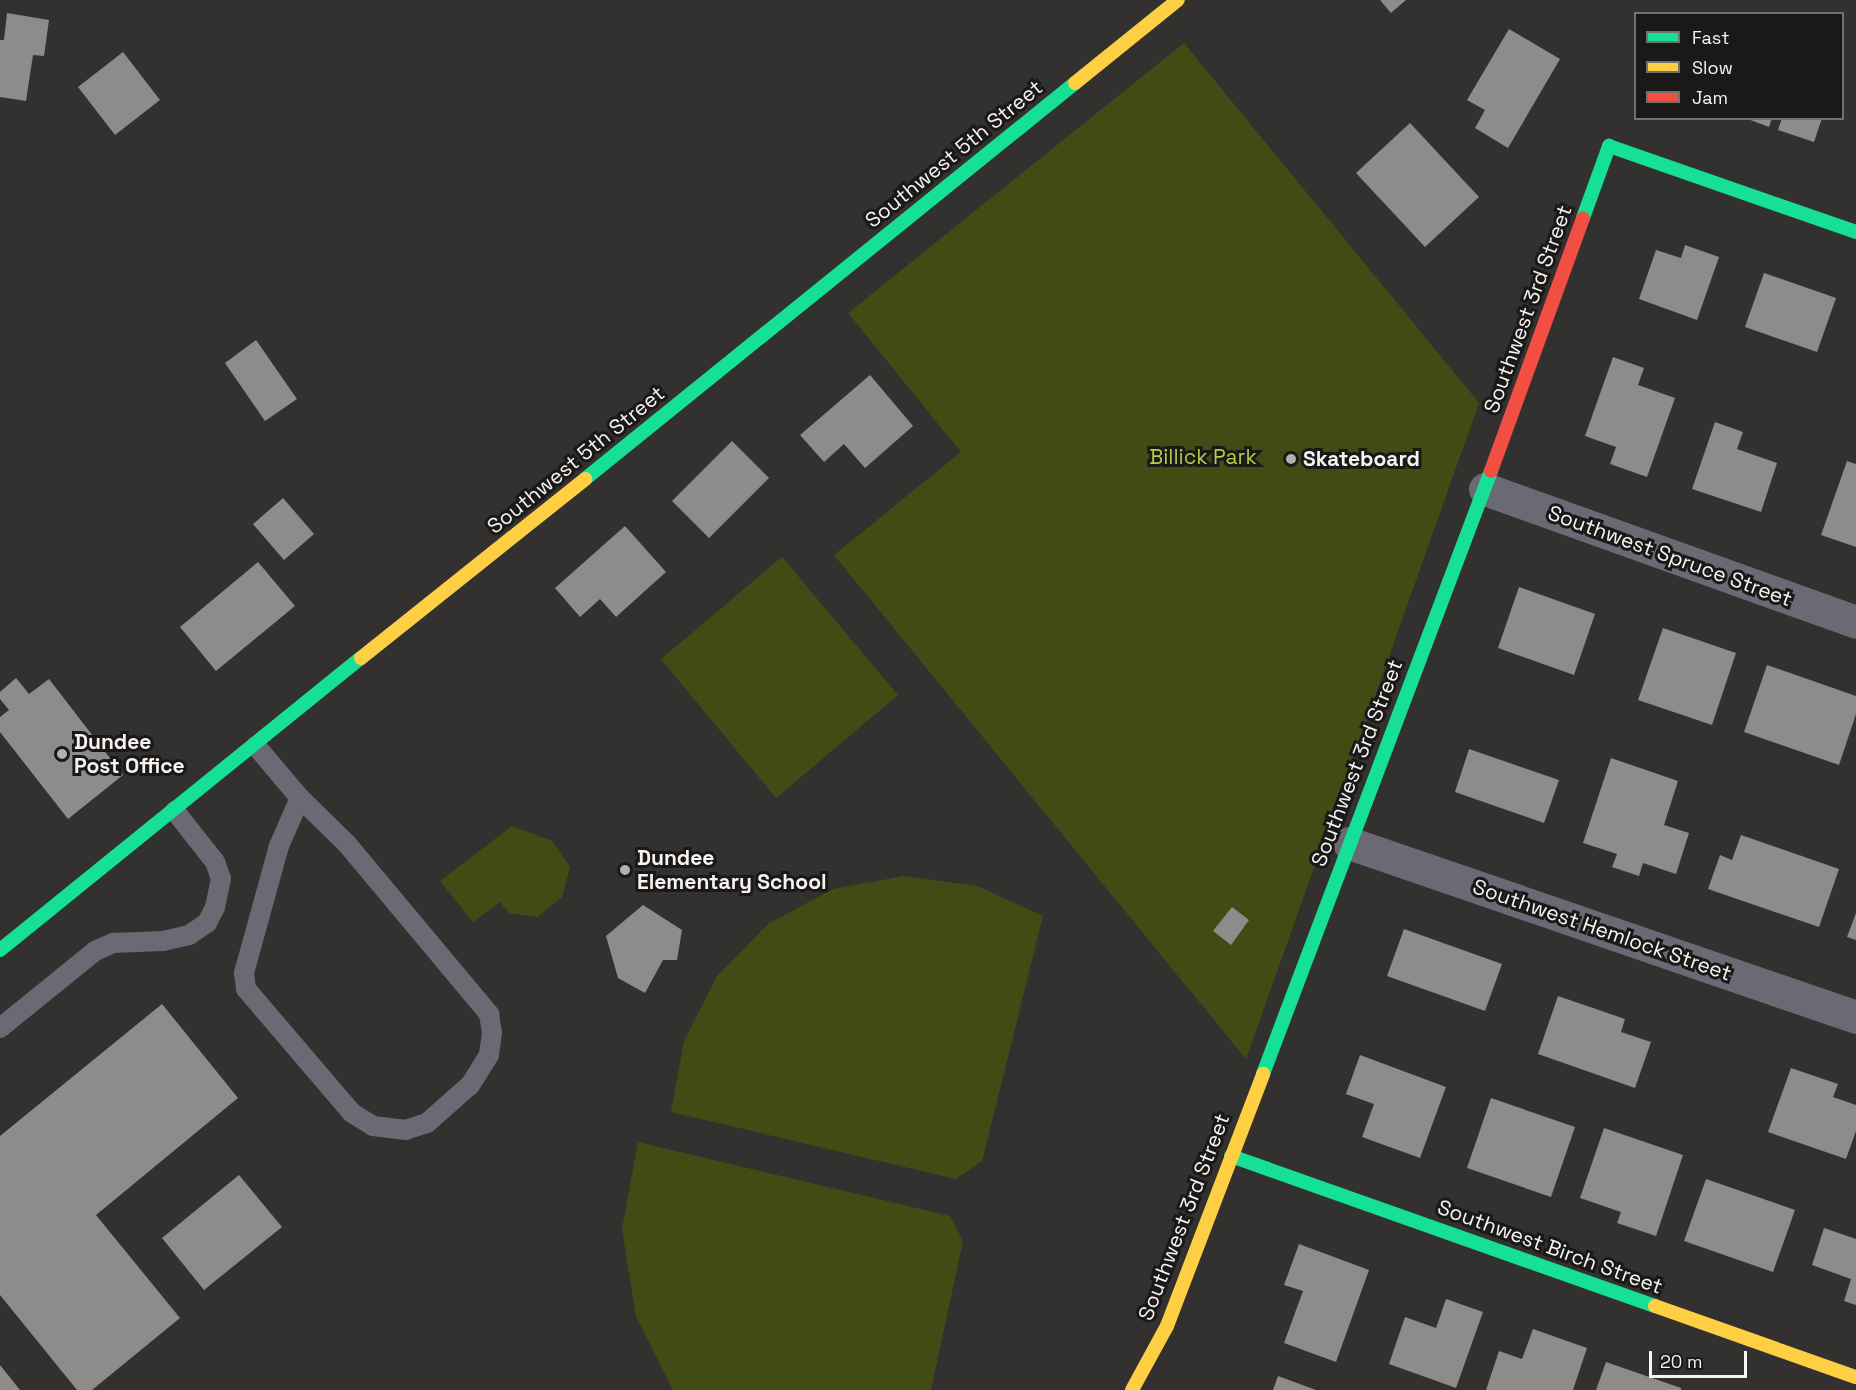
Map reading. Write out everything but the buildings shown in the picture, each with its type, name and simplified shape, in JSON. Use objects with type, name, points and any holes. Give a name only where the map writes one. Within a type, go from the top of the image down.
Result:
[{"type":"street","name":"Southwest 5th Street","points":[[0,950],[256,746],[1178,0]]},
{"type":"street","name":"Southwest 3rd Street","points":[[1132,1390],[1167,1326],[1485,489],[1609,146],[1856,232]]},
{"type":"street","name":"Southwest Spruce Street","points":[[1485,489],[1856,622]]},
{"type":"street","name":"Southwest Hemlock Street","points":[[1349,843],[1856,1017]]},
{"type":"street","name":"Southwest Birch Street","points":[[1231,1156],[1856,1377]]},
{"type":"lane","points":[[256,746],[300,798],[347,844],[476,995],[490,1023],[489,1055],[470,1084],[427,1124],[406,1130],[373,1126],[352,1113],[246,989],[244,974],[279,846],[300,798]]},
{"type":"lane","points":[[0,1028],[95,951],[113,943],[163,941],[189,935],[207,923],[215,906],[221,879],[214,862],[175,811]]},
{"type":"green space","name":"Billick Park","points":[[1184,43],[1479,403],[1246,1059],[834,555],[961,452],[848,313]]},
{"type":"green space","points":[[782,557],[898,695],[776,798],[661,659]]},
{"type":"green space","points":[[512,826],[552,841],[570,867],[562,897],[537,917],[509,913],[500,902],[473,922],[440,881]]},
{"type":"green space","points":[[904,876],[977,886],[1043,916],[982,1161],[956,1179],[671,1112],[684,1041],[717,976],[768,924],[833,889]]},
{"type":"green space","points":[[638,1142],[950,1216],[963,1241],[931,1390],[673,1390],[636,1316],[622,1229]]},
{"type":"traffic: fast","points":[[585,479],[1075,83]]},
{"type":"traffic: fast","points":[[1583,218],[1609,146],[1856,232]]},
{"type":"traffic: fast","points":[[1263,1074],[1491,471]]},
{"type":"traffic: fast","points":[[0,950],[361,658]]},
{"type":"traffic: fast","points":[[1231,1156],[1655,1306]]},
{"type":"traffic: slow","points":[[1075,83],[1178,0]]},
{"type":"traffic: slow","points":[[361,658],[585,479]]},
{"type":"traffic: slow","points":[[1132,1390],[1167,1326],[1263,1074]]},
{"type":"traffic: slow","points":[[1655,1306],[1856,1377]]},
{"type":"traffic: jam","points":[[1491,471],[1583,218]]},
{"type":"place","name":"Skateboard","points":[[1291,459]]},
{"type":"place","name":"Dundee Post Office","points":[[62,754]]},
{"type":"place","name":"Dundee Elementary School","points":[[625,870]]}]
